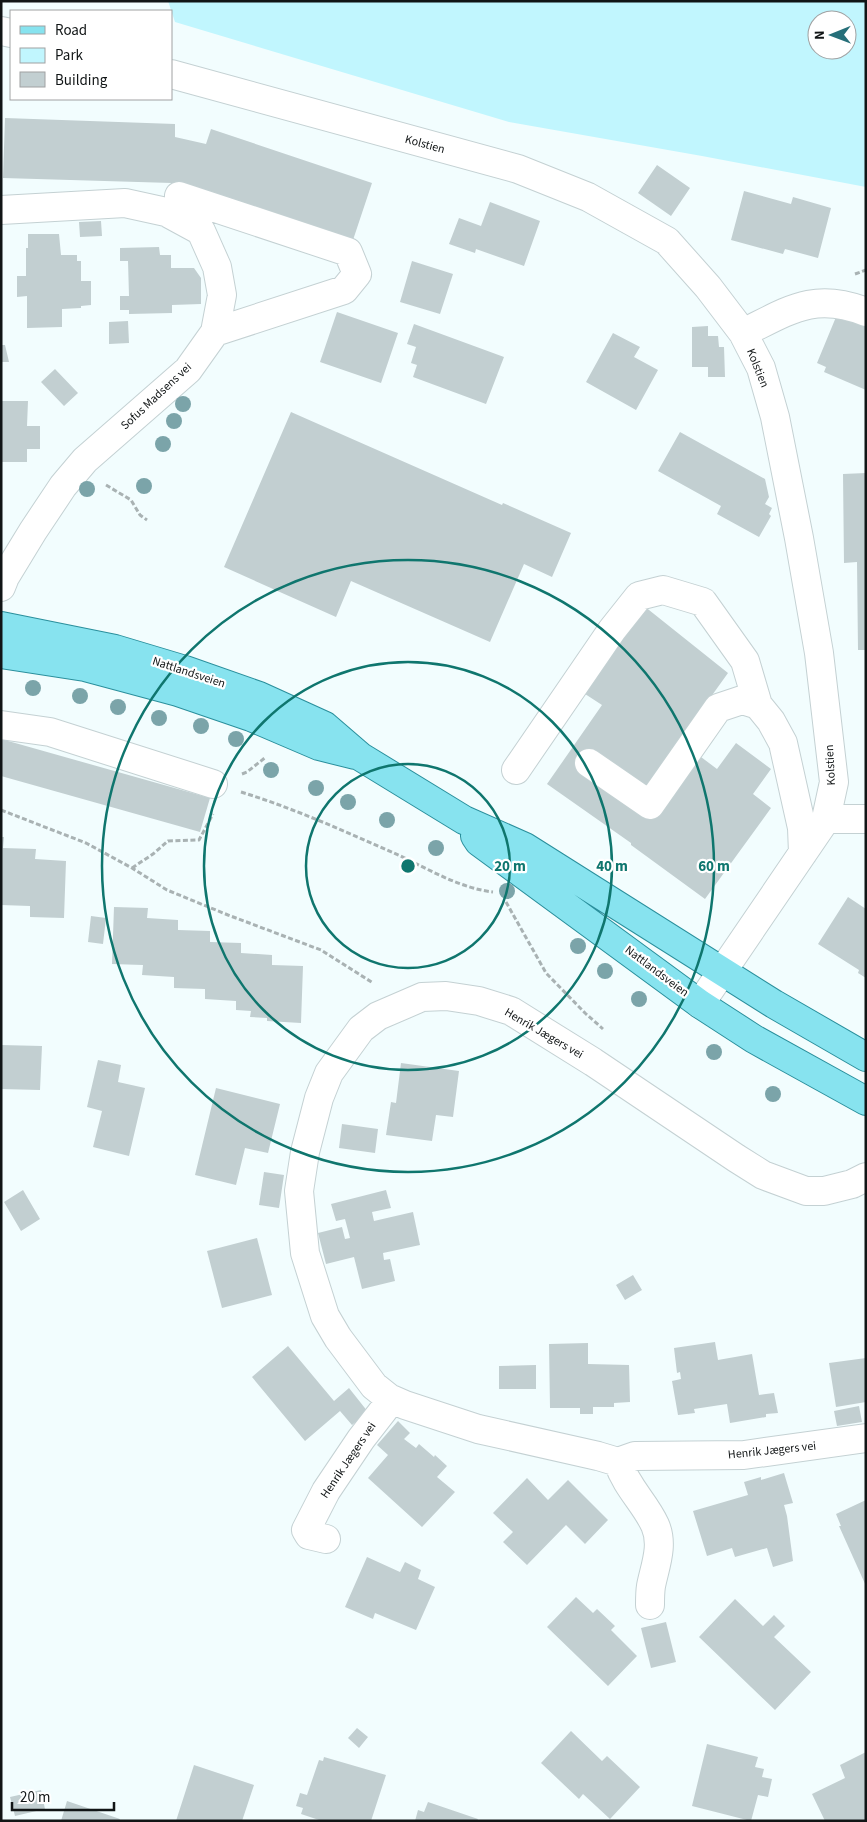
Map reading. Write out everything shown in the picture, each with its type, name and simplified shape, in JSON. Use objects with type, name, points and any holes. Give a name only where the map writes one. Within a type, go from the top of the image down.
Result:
[{"type":"main road","name":"Nattlandsveien","points":[[1,626],[115,649],[185,670],[259,696],[325,726],[361,757],[464,820],[525,847],[774,1004],[866,1057]]},
{"type":"main road","name":"Nattlandsveien","points":[[1,654],[85,667],[178,692],[251,717],[319,746],[361,757]]},
{"type":"main road","name":"Nattlandsveien","points":[[464,820],[479,842],[700,1004],[754,1039],[866,1101]]},
{"type":"street","name":"Kolstien","points":[[172,74],[518,169],[588,197],[667,241],[708,287],[743,333],[760,368],[775,417],[801,547],[819,653],[834,782],[826,819],[700,1004]]},
{"type":"street","points":[[179,196],[348,252],[357,274],[344,290],[215,332]]},
{"type":"street","name":"Sofus Madsens vei","points":[[1,210],[125,203],[166,212],[201,231],[217,267],[222,295],[215,332],[188,370],[79,467],[63,486],[33,532],[5,577],[1,587]]},
{"type":"street","points":[[743,333],[806,304],[826,302],[849,306],[866,312]]},
{"type":"street","points":[[516,770],[612,630],[639,596],[662,590],[703,602],[745,661],[758,705],[771,721],[783,743],[802,828],[802,854]]},
{"type":"street","points":[[589,763],[650,805],[718,708],[742,700],[758,705]]},
{"type":"street","points":[[1,725],[50,732],[212,784]]},
{"type":"street","points":[[826,819],[866,818]]},
{"type":"street","name":"Henrik Jægers vei","points":[[866,1177],[852,1184],[824,1191],[806,1191],[763,1175],[593,1062],[511,1011],[479,1001],[446,996],[422,997],[406,1003],[378,1016],[361,1029],[328,1073],[307,1143],[299,1192],[305,1253],[325,1316],[338,1338],[374,1386],[389,1398],[405,1405],[478,1429],[618,1462],[635,1456],[744,1456],[866,1438]]},
{"type":"street","name":"Henrik Jægers vei","points":[[326,1539],[309,1535],[306,1530],[326,1491],[361,1439],[389,1403],[389,1398]]},
{"type":"street","points":[[618,1462],[623,1478],[656,1526],[659,1547],[651,1587],[650,1605]]},
{"type":"path","points":[[131,500],[140,516],[147,520]]},
{"type":"path","points":[[212,784],[247,772],[270,754]]},
{"type":"path","points":[[132,868],[154,854],[168,841],[199,840],[214,811],[212,784]]},
{"type":"path","points":[[212,784],[281,804],[439,875],[484,891],[501,893]]},
{"type":"path","points":[[1,810],[86,843],[167,890],[321,950],[406,1003]]},
{"type":"path","points":[[505,901],[546,973],[585,1013],[608,1032]]},
{"type":"green space","points":[[168,1],[866,1],[866,187],[509,122],[175,22]]},
{"type":"building","points":[[5,118],[175,124],[175,137],[206,144],[211,129],[372,183],[353,240],[192,186],[172,183],[3,178]]},
{"type":"building","points":[[657,165],[690,188],[671,216],[638,193]]},
{"type":"building","points":[[744,191],[791,204],[793,197],[831,208],[818,258],[785,249],[783,254],[731,240]]},
{"type":"building","points":[[490,202],[540,221],[524,266],[476,249],[475,253],[449,244],[459,218],[481,226]]},
{"type":"building","points":[[101,221],[102,236],[80,237],[79,222]]},
{"type":"building","points":[[28,234],[59,234],[61,255],[77,255],[77,261],[81,261],[81,281],[91,281],[91,305],[81,306],[81,308],[62,309],[62,327],[27,328],[27,296],[17,297],[17,276],[26,276]]},
{"type":"building","points":[[159,247],[160,255],[171,255],[171,268],[194,268],[201,278],[201,304],[172,305],[172,313],[129,314],[129,310],[120,310],[120,296],[129,296],[128,261],[120,261],[120,248]]},
{"type":"building","points":[[412,261],[453,274],[440,314],[400,302]]},
{"type":"building","points":[[337,312],[398,333],[381,383],[320,362]]},
{"type":"building","points":[[836,317],[846,321],[848,317],[866,324],[866,390],[824,372],[826,367],[817,363]]},
{"type":"building","points":[[128,321],[129,343],[109,344],[109,322]]},
{"type":"building","points":[[414,324],[504,357],[486,404],[413,377],[417,365],[411,363],[416,347],[407,344]]},
{"type":"building","points":[[708,326],[708,336],[718,336],[719,347],[724,347],[725,377],[708,377],[708,367],[692,367],[692,327]]},
{"type":"building","points":[[613,333],[640,347],[634,357],[658,370],[636,410],[586,382]]},
{"type":"building","points":[[1,345],[5,345],[9,362],[1,362]]},
{"type":"building","points":[[55,369],[78,393],[64,406],[41,382]]},
{"type":"building","points":[[1,401],[28,401],[27,426],[40,426],[40,449],[27,449],[27,462],[1,462]]},
{"type":"building","points":[[291,412],[502,505],[503,503],[571,533],[552,577],[524,564],[490,642],[351,581],[336,617],[224,567]]},
{"type":"building","points":[[680,432],[765,479],[769,497],[765,504],[772,508],[769,514],[771,516],[759,537],[717,514],[721,506],[658,471]]},
{"type":"building","points":[[866,473],[866,650],[858,650],[857,562],[844,563],[843,474]]},
{"type":"building","points":[[644,606],[728,673],[677,744],[697,754],[717,769],[736,743],[771,769],[753,794],[771,808],[705,899],[631,845],[631,843],[547,784],[602,705],[582,692]]},
{"type":"building","points":[[1,739],[210,798],[200,832],[1,776]]},
{"type":"building","points":[[1,837],[4,837],[3,848],[36,849],[35,859],[66,861],[64,918],[30,917],[30,906],[1,905]]},
{"type":"building","points":[[848,897],[866,909],[866,978],[858,973],[859,970],[818,944]]},
{"type":"building","points":[[114,907],[148,908],[147,918],[178,920],[178,930],[210,931],[210,942],[241,943],[241,953],[272,955],[272,965],[303,966],[301,1023],[267,1021],[267,1018],[250,1017],[251,1011],[236,1010],[236,1001],[205,999],[205,989],[174,988],[174,977],[142,975],[143,965],[112,964]]},
{"type":"building","points":[[91,916],[106,918],[103,944],[88,942]]},
{"type":"building","points":[[1,1045],[42,1046],[40,1090],[1,1089]]},
{"type":"building","points":[[98,1060],[121,1065],[118,1082],[145,1088],[129,1156],[93,1147],[102,1111],[87,1107]]},
{"type":"building","points":[[401,1063],[459,1071],[453,1117],[436,1115],[432,1141],[386,1135],[391,1102],[396,1103]]},
{"type":"building","points":[[216,1088],[280,1104],[268,1153],[245,1148],[236,1185],[195,1175]]},
{"type":"building","points":[[342,1124],[378,1129],[375,1153],[339,1148]]},
{"type":"building","points":[[264,1172],[284,1175],[279,1208],[259,1205]]},
{"type":"building","points":[[23,1190],[40,1219],[21,1231],[4,1202]]},
{"type":"building","points":[[386,1190],[391,1208],[372,1212],[374,1221],[413,1212],[420,1245],[383,1253],[384,1260],[390,1259],[395,1281],[362,1289],[354,1257],[326,1264],[318,1233],[342,1227],[345,1239],[350,1238],[345,1219],[336,1221],[331,1204]]},
{"type":"building","points":[[257,1238],[272,1295],[222,1308],[207,1251]]},
{"type":"building","points":[[633,1275],[642,1290],[625,1300],[616,1285]]},
{"type":"building","points":[[715,1342],[718,1360],[752,1354],[759,1395],[774,1393],[778,1413],[730,1423],[727,1404],[694,1409],[695,1413],[678,1415],[672,1381],[681,1379],[680,1372],[677,1373],[674,1348]]},
{"type":"building","points":[[588,1343],[588,1364],[629,1365],[630,1402],[614,1403],[614,1407],[593,1407],[593,1414],[580,1414],[580,1408],[550,1408],[549,1344]]},
{"type":"building","points":[[288,1346],[334,1401],[349,1388],[368,1412],[352,1425],[340,1411],[305,1441],[252,1377]]},
{"type":"building","points":[[866,1358],[866,1402],[836,1407],[829,1363]]},
{"type":"building","points":[[536,1365],[536,1389],[499,1389],[499,1366]]},
{"type":"building","points":[[859,1406],[862,1422],[837,1426],[834,1411]]},
{"type":"building","points":[[398,1421],[410,1433],[404,1439],[416,1448],[419,1444],[447,1466],[437,1477],[455,1492],[422,1527],[368,1478],[388,1455],[377,1445]]},
{"type":"building","points":[[784,1473],[793,1503],[784,1505],[793,1561],[773,1567],[767,1548],[735,1557],[732,1548],[707,1556],[693,1511],[748,1495],[744,1482],[761,1477],[761,1480]]},
{"type":"building","points":[[527,1478],[548,1500],[568,1480],[608,1520],[585,1544],[566,1525],[527,1565],[503,1542],[513,1532],[493,1513]]},
{"type":"building","points":[[866,1500],[866,1586],[839,1526],[841,1526],[836,1514]]},
{"type":"building","points":[[367,1557],[400,1572],[405,1562],[421,1570],[418,1579],[435,1587],[416,1630],[375,1613],[373,1619],[345,1607]]},
{"type":"building","points":[[576,1597],[593,1613],[597,1609],[615,1626],[611,1630],[637,1656],[608,1686],[547,1627]]},
{"type":"building","points":[[735,1599],[763,1626],[774,1615],[785,1626],[774,1637],[811,1672],[775,1710],[699,1637]]},
{"type":"building","points":[[666,1622],[676,1662],[651,1668],[641,1628]]},
{"type":"building","points":[[357,1728],[368,1737],[359,1748],[348,1738]]},
{"type":"building","points":[[571,1731],[602,1761],[607,1756],[640,1787],[610,1819],[583,1794],[579,1799],[541,1763]]},
{"type":"building","points":[[707,1744],[758,1757],[755,1767],[764,1769],[762,1777],[772,1779],[768,1797],[758,1795],[751,1821],[692,1806]]},
{"type":"building","points":[[866,1752],[866,1821],[825,1821],[812,1794],[845,1778],[840,1765]]},
{"type":"building","points":[[324,1757],[386,1775],[371,1821],[322,1821],[301,1814],[303,1808],[296,1806],[300,1793],[307,1795],[319,1760],[323,1761]]},
{"type":"building","points":[[194,1765],[254,1785],[242,1821],[176,1821]]},
{"type":"building","points":[[41,1790],[45,1809],[15,1816],[10,1797]]},
{"type":"building","points":[[67,1801],[120,1819],[119,1821],[61,1821]]},
{"type":"building","points":[[428,1802],[478,1819],[477,1821],[415,1821],[418,1810],[424,1812]]}]
